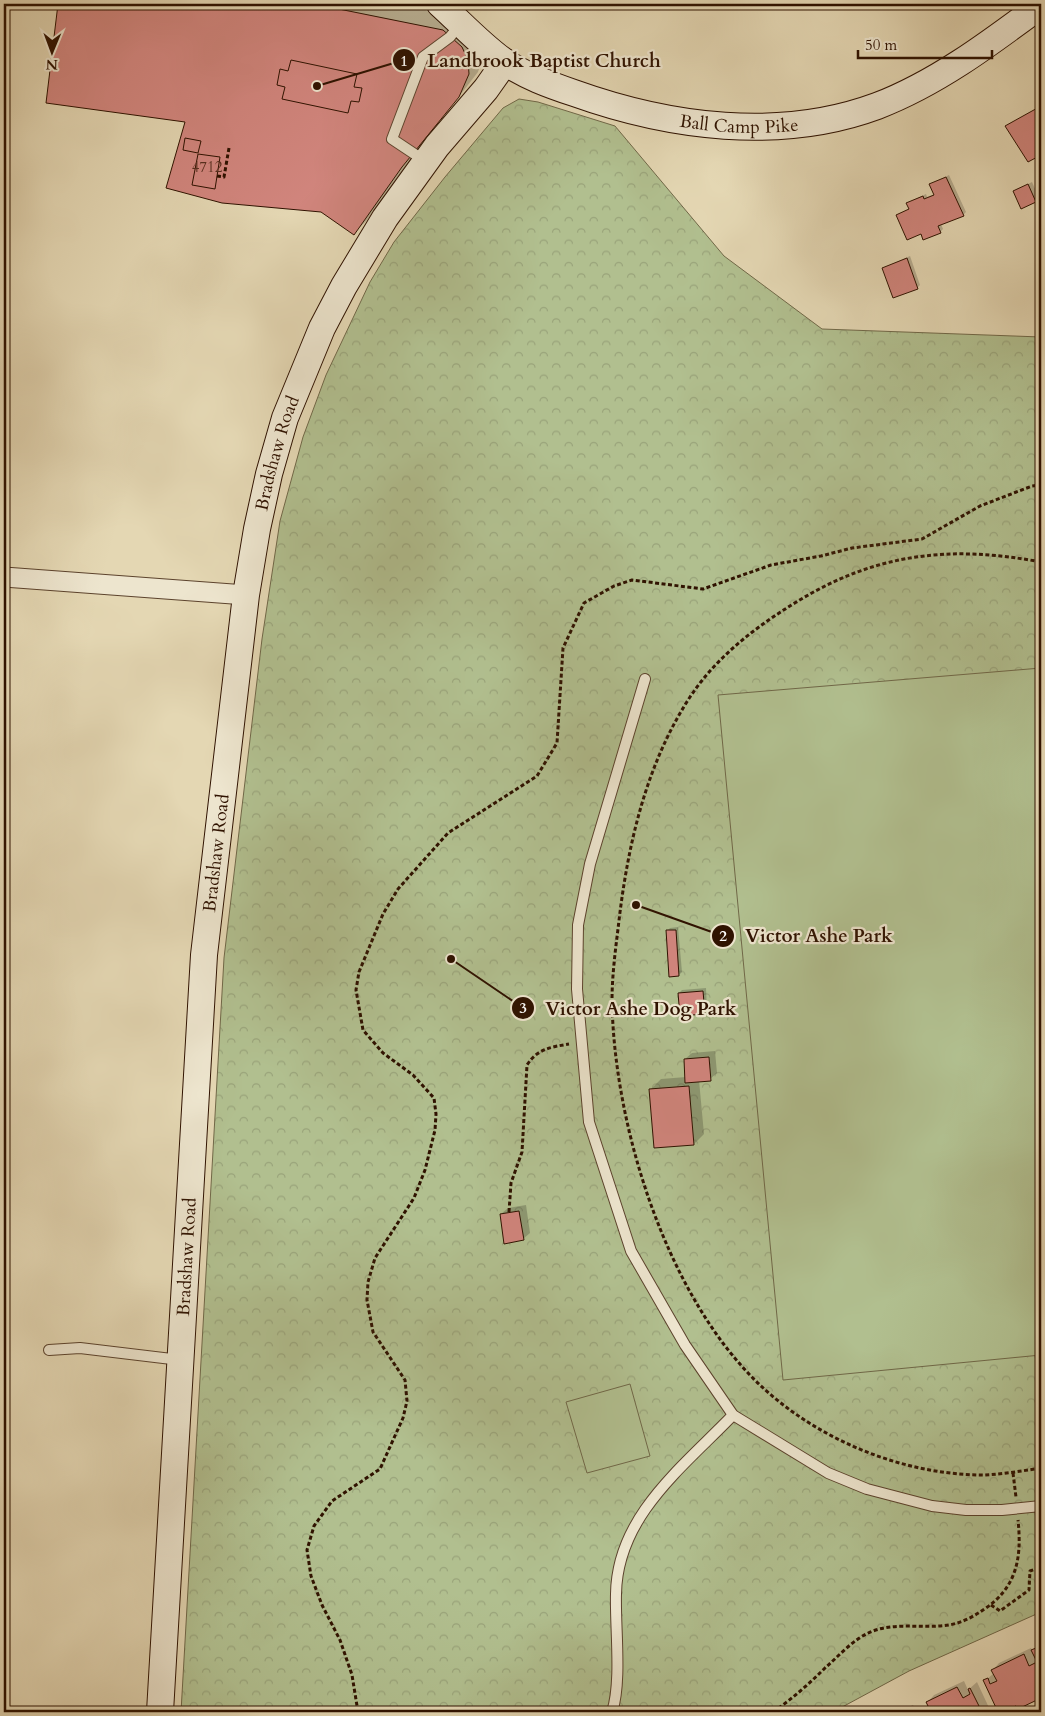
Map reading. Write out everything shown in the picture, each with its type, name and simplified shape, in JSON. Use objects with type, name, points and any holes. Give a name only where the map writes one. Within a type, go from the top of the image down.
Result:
[{"type":"street","name":"Ball Camp Pike","points":[[440,4],[505,62],[540,81],[590,99],[641,113],[696,123],[747,126],[790,126],[833,119],[877,106],[914,89],[975,52],[1041,5]]},
{"type":"street","name":"Bradshaw Road","points":[[160,1712],[204,955],[246,595],[269,474],[286,418],[303,372],[322,328],[367,244],[425,162],[505,62]]},
{"type":"street","points":[[4,577],[246,595]]},
{"type":"lane","points":[[425,162],[392,139],[423,57],[450,36],[461,22]]},
{"type":"lane","points":[[645,679],[590,864],[578,925],[577,988],[589,1122],[631,1251],[686,1345],[734,1415],[828,1473],[866,1489],[932,1506],[966,1510],[1017,1509],[1041,1506]]},
{"type":"lane","points":[[49,1350],[80,1348],[180,1360]]},
{"type":"lane","points":[[612,1712],[616,1664],[617,1567],[623,1546],[632,1527],[646,1508],[734,1415]]},
{"type":"path","points":[[217,176],[224,177],[229,148]]},
{"type":"path","points":[[358,1712],[352,1675],[340,1640],[322,1605],[311,1576],[306,1550],[314,1526],[332,1501],[380,1469],[403,1418],[407,1400],[405,1380],[373,1332],[367,1300],[368,1282],[375,1258],[414,1198],[425,1170],[435,1130],[436,1114],[434,1098],[413,1075],[384,1052],[363,1030],[356,990],[359,972],[384,914],[398,889],[448,833],[537,776],[557,743],[563,648],[584,603],[614,586],[632,580],[704,589],[771,564],[821,556],[852,548],[922,539],[980,506],[1032,486],[1041,485]]},
{"type":"path","points":[[1041,562],[1007,556],[956,553],[901,558],[856,572],[821,587],[759,624],[724,658],[692,695],[656,758],[638,816],[623,882],[612,1001],[622,1097],[648,1193],[673,1256],[699,1307],[737,1361],[785,1406],[809,1423],[862,1450],[934,1470],[985,1475],[1041,1468]]},
{"type":"path","points":[[510,1212],[509,1197],[522,1152],[527,1064],[532,1057],[542,1050],[582,1043]]},
{"type":"path","points":[[773,1712],[788,1701],[849,1646],[873,1631],[902,1626],[949,1625],[971,1618],[991,1605],[1003,1594],[1016,1572],[1020,1545],[1013,1472]]},
{"type":"path","points":[[991,1605],[1000,1611],[1013,1604],[1029,1590],[1030,1571],[1041,1567]]},
{"type":"green space","points":[[519,99],[538,102],[615,126],[724,256],[822,329],[1041,337],[1041,1612],[909,1671],[833,1712],[181,1712],[224,958],[262,639],[280,521],[303,437],[326,375],[370,282],[394,242],[445,177],[503,108]]},
{"type":"green space","points":[[1041,668],[1041,1355],[783,1380],[718,695]]},
{"type":"green space","points":[[630,1384],[650,1456],[587,1473],[566,1402]]},
{"type":"building","points":[[58,4],[314,4],[443,30],[462,47],[468,60],[469,74],[459,97],[402,167],[354,235],[321,212],[222,203],[166,188],[185,122],[46,103]]},
{"type":"building","points":[[291,60],[357,74],[354,87],[362,88],[359,102],[351,101],[348,113],[282,99],[285,87],[277,85],[280,69],[288,71]]},
{"type":"building","points":[[1041,106],[1041,155],[1028,162],[1005,126]]},
{"type":"building","points":[[185,138],[201,141],[198,153],[183,150]]},
{"type":"building","points":[[198,154],[220,157],[215,189],[192,185]]},
{"type":"building","points":[[946,177],[964,216],[938,226],[941,233],[923,240],[921,234],[907,240],[896,215],[909,209],[906,203],[923,196],[924,199],[934,195],[929,184]]},
{"type":"building","points":[[1028,184],[1036,202],[1021,209],[1013,191]]},
{"type":"building","points":[[907,258],[918,289],[893,298],[882,268]]},
{"type":"building","points":[[666,930],[676,930],[679,976],[669,977]]},
{"type":"building","points":[[703,991],[705,1014],[680,1016],[678,993]]},
{"type":"building","points":[[709,1057],[711,1081],[685,1083],[684,1059]]},
{"type":"building","points":[[689,1086],[694,1145],[654,1148],[649,1089]]},
{"type":"building","points":[[519,1211],[524,1240],[504,1244],[500,1214]]},
{"type":"building","points":[[1041,1646],[1041,1697],[1040,1694],[1036,1696],[1037,1700],[1018,1709],[1016,1706],[1013,1707],[1014,1711],[1012,1712],[998,1712],[983,1680],[988,1678],[990,1684],[997,1681],[991,1670],[1024,1654],[1029,1666],[1037,1662],[1031,1650]]},
{"type":"building","points":[[957,1687],[963,1698],[970,1694],[968,1689],[970,1688],[982,1712],[931,1712],[926,1702]]},
{"type":"place","name":"Landbrook Baptist Church","points":[[317,86]]},
{"type":"place","name":"Victor Ashe Park","points":[[636,905]]},
{"type":"place","name":"Victor Ashe Dog Park","points":[[451,959]]}]
